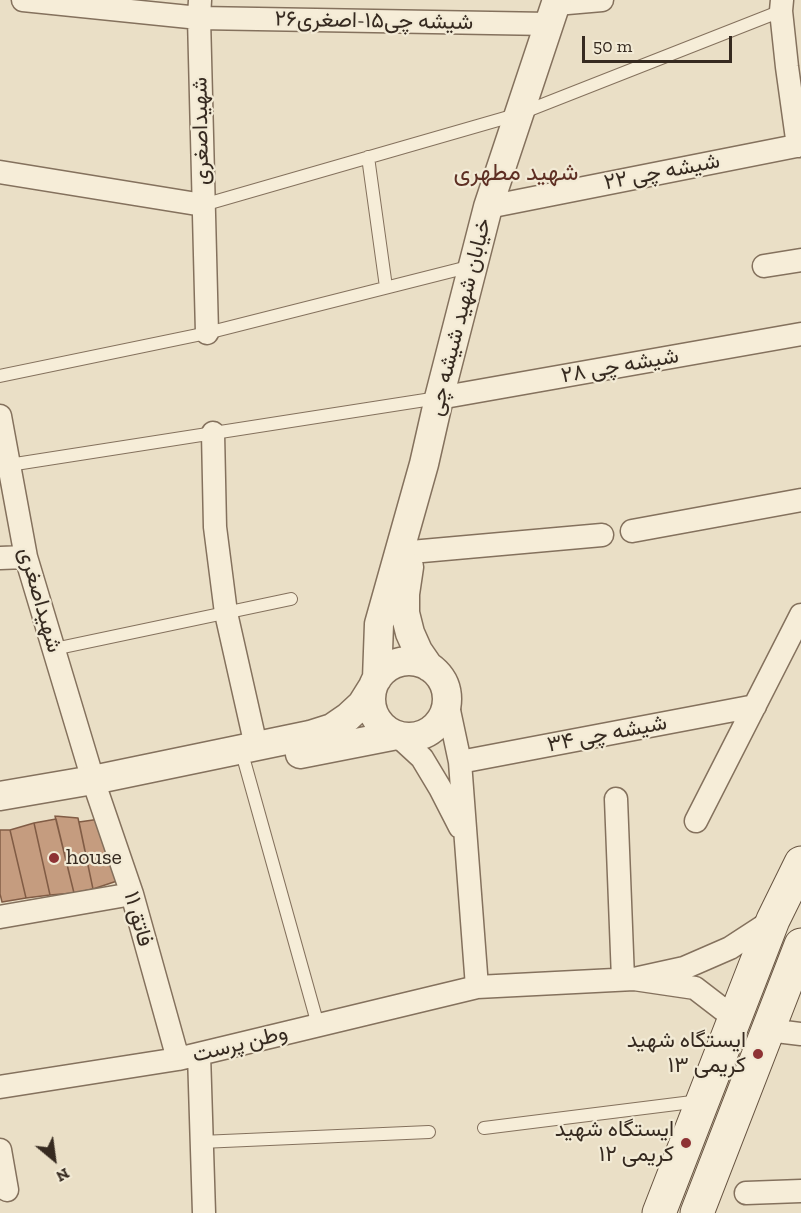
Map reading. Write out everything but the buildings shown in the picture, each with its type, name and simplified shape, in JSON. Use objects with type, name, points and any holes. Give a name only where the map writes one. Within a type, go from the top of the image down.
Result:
[{"type":"main road","points":[[659,1213],[773,920],[801,863]]},
{"type":"main road","points":[[697,1213],[801,945]]},
{"type":"street","name":"شیشه چی۱۵-اصغری۲۶","points":[[23,0],[199,9],[554,9],[602,0]]},
{"type":"street","points":[[782,5],[787,67],[800,145]]},
{"type":"street","name":"شهیداصغری","points":[[199,9],[207,333]]},
{"type":"street","name":"خیابان شهید شیشه چی","points":[[375,683],[379,624],[424,464],[488,207],[554,9]]},
{"type":"street","name":"شیشه چی ۲۲","points":[[488,207],[800,145]]},
{"type":"street","points":[[0,172],[203,205]]},
{"type":"street","points":[[764,266],[801,260]]},
{"type":"street","name":"شیشه چی ۲۸","points":[[439,398],[801,334]]},
{"type":"street","name":"شهیداصغری","points":[[0,416],[26,557],[93,780]]},
{"type":"street","points":[[213,433],[215,527],[226,613],[250,755]]},
{"type":"street","name":"خیابان شهید شیشه چی","points":[[424,464],[405,594],[405,613],[410,633],[429,667]]},
{"type":"street","points":[[633,531],[801,500]]},
{"type":"street","points":[[411,552],[602,535]]},
{"type":"street","points":[[0,558],[26,557]]},
{"type":"street","points":[[696,821],[801,615]]},
{"type":"street","points":[[250,755],[332,728],[362,704],[383,671],[391,665],[410,661],[420,663],[437,673],[446,691],[460,762],[477,987]]},
{"type":"street","points":[[375,683],[371,698],[375,717],[388,731],[398,735],[417,736],[435,727],[445,711],[447,701]]},
{"type":"street","name":"شیشه چی ۳۴","points":[[460,762],[755,706]]},
{"type":"street","points":[[0,796],[250,755],[398,735]]},
{"type":"street","points":[[398,735],[422,758],[465,837]]},
{"type":"street","name":"فاتق ۱۱","points":[[93,780],[188,1057],[201,1142],[204,1213]]},
{"type":"street","points":[[616,799],[628,979]]},
{"type":"street","points":[[0,917],[132,894]]},
{"type":"street","points":[[628,979],[684,968],[730,948],[773,920]]},
{"type":"street","points":[[628,979],[695,988],[734,1018]]},
{"type":"street","name":"وطن پرست","points":[[0,1087],[188,1057],[477,987],[628,979]]},
{"type":"street","points":[[768,1030],[801,1034]]},
{"type":"street","points":[[0,1150],[7,1190]]},
{"type":"street","points":[[746,1193],[801,1191]]},
{"type":"lane","points":[[203,205],[519,114],[782,5]]},
{"type":"lane","points":[[368,157],[386,287]]},
{"type":"lane","points":[[0,376],[207,333],[473,265]]},
{"type":"lane","points":[[9,465],[439,398]]},
{"type":"lane","points":[[54,649],[291,599]]},
{"type":"lane","points":[[250,755],[318,1026]]},
{"type":"lane","points":[[484,1128],[702,1101]]},
{"type":"lane","points":[[201,1142],[429,1132]]},
{"type":"place","name":"house","points":[[54,858]]},
{"type":"place","name":"ایستگاه شهید کریمی ۱۳","points":[[758,1054]]},
{"type":"place","name":"ایستگاه شهید کریمی ۱۲","points":[[686,1143]]},
{"type":"district","name":"شهید مطهری","points":[[516,173]]}]
